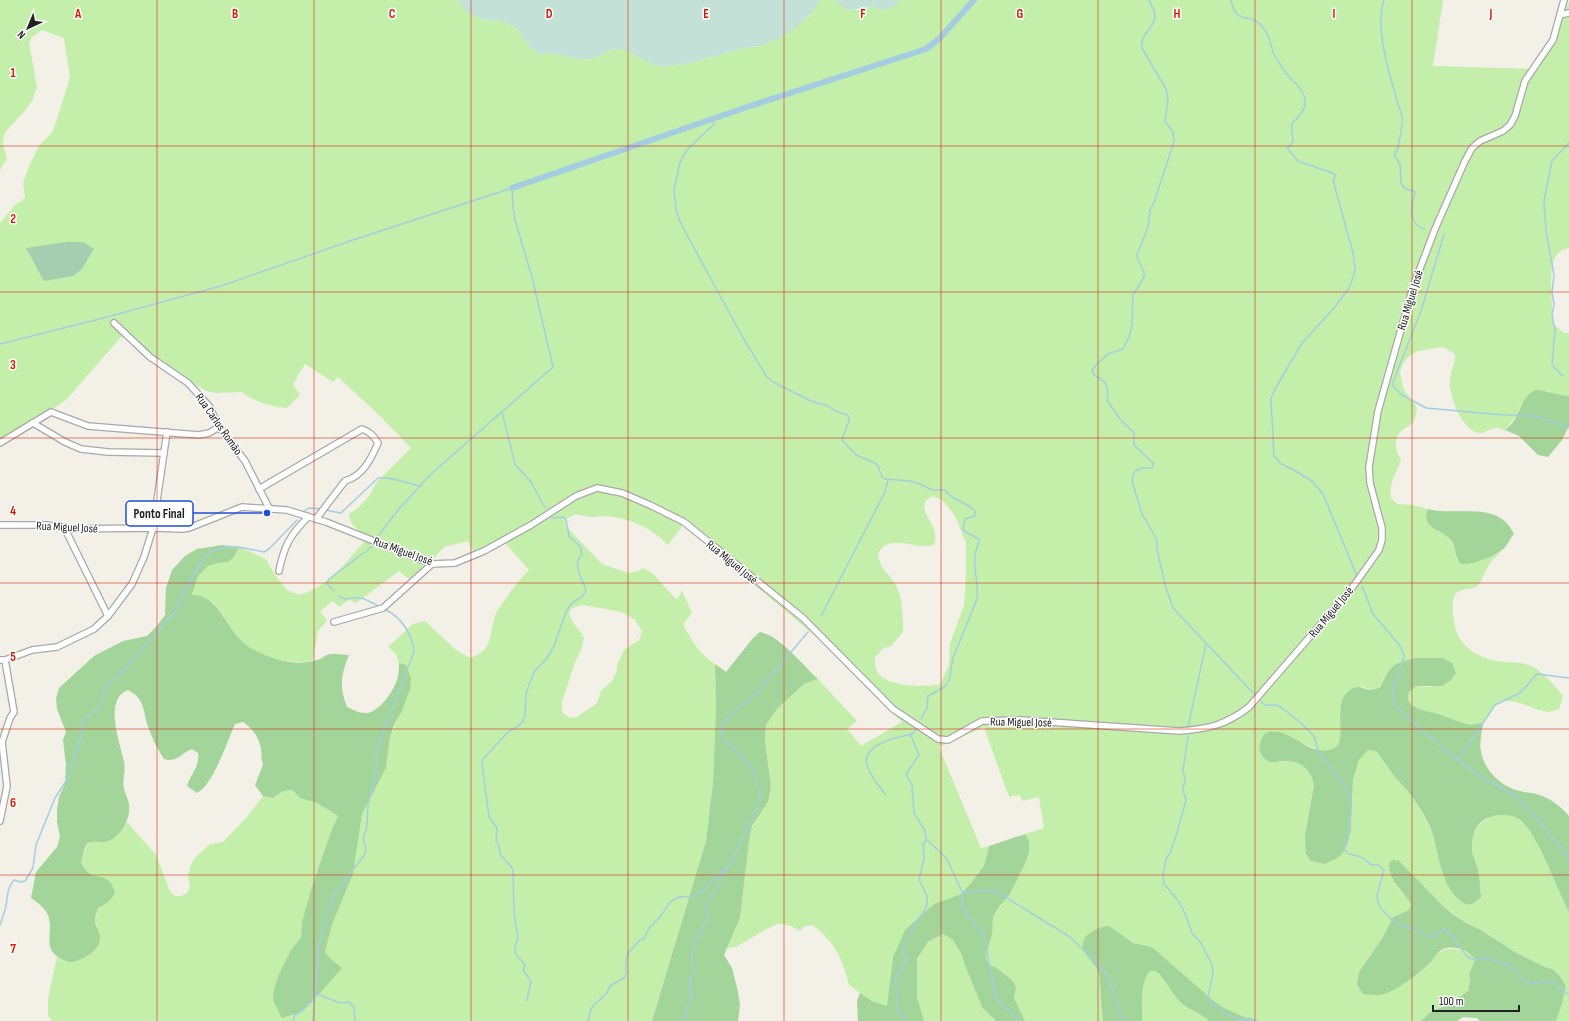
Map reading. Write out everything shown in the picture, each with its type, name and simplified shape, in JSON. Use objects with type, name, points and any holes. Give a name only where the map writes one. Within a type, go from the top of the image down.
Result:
[{"type":"street","name":"Rua Miguel José","points":[[0,525],[47,525],[65,529],[153,528],[183,530],[242,507],[269,508],[287,510],[316,519],[432,564],[455,563],[469,558],[531,525],[576,496],[597,488],[622,493],[684,522],[803,618],[893,709],[938,739],[948,740],[982,721],[1021,720],[1179,731],[1204,729],[1224,723],[1239,716],[1250,708],[1352,588],[1379,550],[1382,540],[1382,528],[1370,483],[1369,467],[1378,411],[1412,287],[1435,229],[1465,161],[1472,148],[1480,141],[1503,131],[1510,125],[1515,116],[1525,81],[1553,40],[1564,0]]},
{"type":"street","points":[[1560,15],[1569,13]]},
{"type":"street","name":"Rua Carlos Romão","points":[[114,323],[150,357],[188,383],[209,406],[219,426],[245,461],[269,508]]},
{"type":"street","points":[[0,443],[51,412],[88,426],[199,435],[209,433],[219,426]]},
{"type":"street","points":[[34,423],[65,442],[81,449],[108,452],[164,452]]},
{"type":"street","points":[[259,489],[362,429],[367,431],[373,435],[378,443],[372,456],[361,472],[352,479],[345,481],[316,519]]},
{"type":"street","points":[[0,821],[7,786],[2,742],[10,718],[14,712],[3,660],[44,647],[57,647],[94,629],[108,616],[132,584],[144,557],[153,528],[167,432]]},
{"type":"street","points":[[279,571],[283,552],[296,530],[308,517]]},
{"type":"street","points":[[65,529],[108,616]]},
{"type":"street","points":[[334,622],[384,608],[432,564]]},
{"type":"green space","points":[[0,0],[459,0],[462,7],[482,20],[503,21],[519,30],[523,39],[534,51],[541,54],[555,54],[584,60],[596,58],[615,49],[626,50],[640,58],[662,67],[690,63],[749,47],[761,46],[808,17],[820,0],[834,0],[845,7],[857,10],[872,7],[884,10],[891,8],[900,0],[1443,0],[1433,66],[1533,69],[1557,30],[1569,1],[1569,248],[1562,250],[1553,262],[1551,288],[1553,324],[1564,333],[1569,333],[1569,396],[1557,395],[1547,391],[1520,406],[1517,415],[1505,430],[1496,428],[1478,433],[1465,423],[1454,402],[1450,387],[1450,377],[1455,361],[1455,354],[1443,347],[1418,351],[1409,356],[1403,363],[1400,372],[1403,388],[1417,408],[1414,421],[1402,430],[1397,437],[1396,448],[1401,460],[1393,478],[1391,487],[1391,498],[1397,504],[1412,505],[1428,509],[1426,514],[1438,532],[1445,534],[1453,543],[1457,560],[1479,561],[1503,549],[1488,567],[1479,584],[1474,588],[1460,591],[1455,595],[1453,608],[1456,631],[1465,646],[1487,659],[1527,664],[1539,671],[1548,678],[1563,696],[1559,709],[1547,712],[1515,702],[1503,701],[1494,707],[1483,723],[1469,725],[1422,710],[1411,705],[1408,699],[1409,691],[1416,686],[1432,687],[1443,658],[1416,658],[1384,678],[1380,688],[1371,690],[1361,686],[1341,733],[1339,743],[1335,749],[1328,751],[1320,750],[1288,735],[1270,762],[1285,761],[1298,763],[1308,771],[1314,785],[1305,835],[1311,861],[1324,864],[1351,829],[1353,780],[1359,760],[1368,750],[1376,751],[1421,810],[1432,832],[1447,883],[1458,899],[1467,905],[1481,897],[1479,872],[1472,849],[1476,829],[1483,821],[1493,816],[1506,815],[1517,818],[1534,837],[1541,849],[1569,912],[1569,1021],[1556,1021],[1566,986],[1559,975],[1552,969],[1515,952],[1479,929],[1466,923],[1441,904],[1429,892],[1397,887],[1407,897],[1411,905],[1409,910],[1393,917],[1383,937],[1359,972],[1397,975],[1415,974],[1427,966],[1439,952],[1451,949],[1468,952],[1475,960],[1469,974],[1470,982],[1468,991],[1451,1003],[1429,1013],[1421,1021],[1254,1021],[1226,1009],[1215,1002],[1152,947],[1133,943],[1109,926],[1085,953],[1099,972],[1103,1021],[1025,1021],[1014,998],[1016,988],[995,967],[989,965],[986,956],[992,935],[993,917],[998,908],[1010,894],[1029,853],[1029,840],[1025,834],[1044,828],[1039,797],[1022,801],[1020,795],[1009,797],[984,727],[939,747],[981,848],[989,846],[984,864],[971,883],[961,894],[934,904],[920,917],[893,957],[887,1007],[872,1001],[849,985],[841,959],[833,945],[813,925],[805,926],[800,931],[789,925],[777,924],[736,947],[727,948],[740,918],[752,826],[768,802],[771,787],[765,741],[766,725],[777,709],[804,684],[818,679],[857,721],[847,729],[861,746],[902,722],[838,655],[683,525],[668,545],[646,528],[621,518],[603,516],[591,517],[575,514],[566,519],[565,525],[602,564],[628,573],[638,571],[643,568],[652,573],[676,599],[682,591],[692,613],[683,624],[689,636],[704,656],[715,664],[716,708],[713,782],[706,841],[652,1021],[52,1021],[48,1016],[48,998],[57,957],[66,962],[97,925],[95,920],[98,908],[106,904],[101,877],[94,876],[89,873],[81,862],[87,845],[90,842],[107,842],[114,837],[127,822],[156,855],[170,891],[175,896],[181,896],[187,893],[190,887],[188,875],[192,862],[196,857],[210,844],[223,842],[248,816],[263,796],[273,798],[283,791],[292,790],[300,798],[317,803],[338,816],[312,886],[302,922],[301,937],[291,950],[302,1012],[341,968],[325,952],[332,925],[353,874],[362,814],[386,768],[390,738],[405,701],[406,665],[399,663],[396,654],[388,647],[413,624],[425,621],[456,650],[470,658],[479,654],[488,644],[498,610],[512,589],[529,570],[505,543],[475,560],[468,541],[444,547],[429,564],[409,579],[399,571],[356,603],[349,600],[339,607],[333,601],[320,611],[327,621],[318,631],[313,661],[292,662],[271,658],[260,654],[242,643],[212,602],[205,598],[192,596],[198,576],[208,566],[228,562],[234,557],[239,547],[266,559],[275,575],[287,590],[299,595],[320,586],[337,572],[367,538],[351,523],[349,514],[359,507],[369,496],[377,482],[411,448],[381,417],[338,377],[333,382],[305,364],[293,384],[300,395],[287,408],[269,405],[247,396],[242,392],[217,393],[206,391],[165,366],[137,343],[121,337],[66,400],[34,421],[0,439],[0,223],[16,204],[23,200],[25,196],[23,183],[30,164],[39,146],[53,131],[70,78],[64,38],[42,30],[32,37],[29,43],[37,87],[32,101],[4,135],[3,144],[7,158],[0,170]],"holes":[[[932,496],[941,499],[955,516],[966,543],[964,605],[950,644],[949,664],[940,685],[923,686],[903,684],[885,679],[875,666],[875,657],[884,648],[891,646],[903,632],[902,606],[899,593],[894,582],[880,563],[878,553],[883,547],[895,543],[922,546],[934,545],[935,532],[925,511],[925,501]],[[583,605],[622,612],[635,620],[642,631],[639,640],[624,650],[612,681],[601,691],[597,703],[577,717],[571,718],[565,715],[562,711],[562,702],[584,638],[573,623],[570,614],[571,610],[575,607]]]},
{"type":"green space","points":[[66,242],[83,242],[94,249],[82,269],[73,276],[44,281],[26,248]]},
{"type":"green space","points":[[1536,390],[1569,396],[1569,426],[1562,440],[1548,457],[1538,455],[1519,436],[1505,430],[1515,419],[1526,397]]},
{"type":"green space","points":[[1428,509],[1439,511],[1476,511],[1498,516],[1507,523],[1514,534],[1504,548],[1494,555],[1477,562],[1461,564],[1450,538],[1434,529],[1427,521],[1426,516]]},
{"type":"green space","points":[[222,545],[239,547],[234,557],[228,562],[208,566],[198,576],[192,595],[207,599],[213,604],[236,635],[247,646],[267,656],[295,663],[310,662],[321,659],[329,654],[349,655],[344,668],[342,687],[344,700],[347,707],[357,712],[368,713],[378,708],[383,703],[397,681],[399,663],[406,665],[411,679],[410,689],[402,711],[394,725],[390,738],[386,768],[362,814],[353,874],[332,925],[325,952],[342,968],[301,1012],[282,1018],[273,1000],[274,989],[279,974],[291,950],[301,937],[302,922],[312,886],[338,816],[317,803],[300,798],[292,790],[283,791],[273,798],[263,796],[255,785],[263,765],[259,741],[250,727],[243,722],[235,724],[214,772],[209,781],[197,793],[187,786],[198,762],[198,753],[192,749],[176,759],[164,759],[152,737],[141,702],[128,690],[120,695],[116,702],[115,722],[124,762],[124,786],[129,804],[129,815],[122,830],[110,841],[93,842],[87,844],[81,862],[92,875],[103,878],[111,883],[115,892],[110,900],[98,908],[97,911],[95,920],[100,937],[98,946],[92,953],[73,962],[61,959],[55,955],[49,941],[50,924],[48,915],[42,906],[31,898],[36,872],[57,847],[60,836],[57,822],[57,809],[59,797],[65,784],[66,765],[63,740],[66,732],[57,709],[56,698],[59,688],[94,656],[123,641],[147,636],[165,615],[166,588],[172,570],[185,556],[197,549]]},
{"type":"green space","points":[[760,632],[767,634],[783,644],[818,679],[804,684],[777,709],[766,725],[765,741],[771,787],[768,802],[752,826],[740,918],[724,955],[732,968],[738,992],[740,1005],[738,1021],[652,1021],[706,841],[713,782],[716,708],[715,664],[726,672],[753,638]]},
{"type":"green space","points":[[1416,658],[1443,658],[1452,663],[1456,673],[1451,680],[1442,686],[1416,686],[1409,692],[1408,699],[1411,705],[1469,725],[1483,723],[1480,748],[1485,764],[1493,775],[1510,788],[1539,795],[1550,800],[1569,816],[1569,912],[1531,832],[1523,823],[1515,817],[1509,815],[1499,815],[1489,818],[1482,821],[1478,825],[1473,837],[1472,849],[1479,872],[1481,897],[1474,903],[1467,905],[1458,899],[1447,883],[1432,832],[1418,805],[1376,751],[1368,750],[1359,760],[1353,780],[1351,829],[1347,845],[1342,854],[1336,859],[1324,864],[1311,861],[1306,854],[1305,835],[1314,785],[1312,779],[1307,770],[1299,764],[1288,761],[1271,762],[1266,760],[1259,750],[1262,738],[1267,733],[1272,731],[1286,734],[1313,749],[1329,750],[1336,747],[1340,741],[1340,712],[1342,702],[1346,694],[1356,687],[1371,690],[1380,688],[1387,674],[1393,667],[1401,662]]},
{"type":"green space","points":[[1025,834],[1029,840],[1029,853],[1010,894],[998,908],[993,917],[992,935],[986,956],[989,965],[995,967],[1012,980],[1016,988],[1014,998],[1025,1021],[996,1021],[982,1007],[961,953],[952,939],[943,934],[928,942],[917,959],[917,996],[924,1021],[858,1021],[857,1001],[860,993],[872,1001],[887,1006],[893,957],[905,930],[934,904],[961,894],[984,865],[989,846]]},
{"type":"green space","points":[[1393,860],[1399,861],[1441,904],[1453,914],[1515,952],[1552,969],[1559,975],[1566,986],[1556,1021],[1480,1021],[1477,1018],[1463,1017],[1457,1021],[1421,1021],[1429,1013],[1451,1003],[1468,991],[1470,982],[1469,974],[1475,960],[1473,956],[1461,949],[1456,948],[1441,950],[1430,963],[1392,991],[1378,995],[1363,994],[1357,984],[1359,972],[1383,937],[1393,917],[1409,910],[1411,905],[1391,876],[1389,863]]},
{"type":"green space","points":[[1109,926],[1133,943],[1152,947],[1215,1002],[1226,1009],[1254,1021],[1209,1021],[1185,1006],[1173,994],[1164,979],[1156,971],[1150,971],[1144,982],[1143,988],[1142,1021],[1103,1021],[1099,974],[1097,968],[1085,953],[1083,942],[1085,938],[1093,931],[1098,928]]},
{"type":"green space","points":[[943,934],[952,939],[961,953],[982,1007],[996,1021],[924,1021],[917,991],[916,969],[918,958],[922,949],[929,942]]},
{"type":"green space","points":[[1150,971],[1156,971],[1164,979],[1173,994],[1185,1006],[1209,1021],[1142,1021],[1143,988],[1144,982]]},
{"type":"shaded area","points":[[459,0],[820,0],[816,8],[797,27],[780,38],[761,46],[749,47],[690,63],[662,67],[639,58],[626,50],[615,49],[596,58],[584,60],[555,54],[541,54],[534,51],[523,39],[519,30],[503,21],[482,20],[471,15],[462,7]]},
{"type":"shaded area","points":[[834,0],[900,0],[887,10],[861,7],[849,11]]},
{"type":"waterway","points":[[512,188],[747,107],[926,49],[939,39],[974,0]]},
{"type":"waterway","points":[[1149,0],[1155,16],[1153,25],[1143,39],[1142,48],[1166,89],[1168,100],[1165,121],[1173,132],[1174,141],[1155,200],[1150,210],[1148,227],[1137,255],[1144,272],[1144,277],[1133,295],[1132,325],[1129,337],[1123,349],[1108,354],[1092,370],[1094,375],[1105,382],[1108,391],[1107,400],[1120,419],[1134,433],[1134,445],[1154,464],[1152,468],[1142,468],[1135,471],[1132,481],[1142,514],[1157,540],[1157,550],[1166,588],[1173,608],[1255,695]]},
{"type":"waterway","points":[[1231,0],[1236,13],[1240,16],[1256,21],[1264,28],[1268,34],[1273,52],[1286,73],[1304,96],[1305,104],[1299,116],[1292,123],[1293,140],[1287,148],[1298,161],[1336,175],[1333,180],[1353,253],[1355,269],[1354,275],[1349,288],[1335,307],[1302,343],[1275,389],[1271,399],[1274,456],[1281,464],[1313,482],[1323,494],[1357,576]]},
{"type":"waterway","points":[[1384,0],[1381,23],[1382,35],[1389,74],[1402,117],[1401,134],[1397,151],[1395,152],[1395,157],[1400,164],[1401,183],[1404,188],[1415,192],[1412,209],[1413,219],[1419,227],[1424,229]]},
{"type":"waterway","points":[[713,119],[714,124],[687,150],[680,162],[674,190],[676,210],[681,224],[743,338],[767,377],[775,383],[811,401],[828,406],[835,411],[848,415],[849,420],[842,440],[856,455],[875,463],[878,466],[882,477],[885,479],[910,481],[932,490],[945,490],[952,497],[975,511],[975,516],[965,519],[963,528],[964,531],[979,539],[975,554],[977,599],[953,658],[949,681],[943,688],[928,696],[927,708],[921,719]]},
{"type":"waterway","points":[[1563,376],[1552,365],[1555,330],[1552,315],[1554,304],[1552,293],[1554,275],[1546,231],[1544,201],[1552,161],[1569,143]]},
{"type":"waterway","points":[[0,344],[221,286],[353,240],[512,188],[515,220],[532,277],[553,367],[430,475],[399,509],[378,536]]},
{"type":"waterway","points":[[1444,234],[1421,311],[1392,385],[1402,395],[1426,408],[1504,415],[1534,416],[1569,428]]},
{"type":"waterway","points":[[502,412],[515,464],[531,482],[545,508]]},
{"type":"waterway","points":[[325,510],[341,513],[378,478],[394,479],[421,486]]},
{"type":"waterway","points":[[821,616],[884,494],[888,480]]},
{"type":"waterway","points":[[303,512],[309,508],[322,509]]},
{"type":"waterway","points":[[527,1000],[531,981],[523,970],[525,964],[517,956],[515,951],[518,938],[514,912],[513,869],[500,854],[499,846],[496,841],[497,828],[489,817],[482,763],[483,759],[508,732],[520,725],[522,722],[525,717],[526,693],[534,672],[547,658],[554,646],[566,612],[572,603],[583,596],[586,590],[578,567],[579,559],[582,555],[581,548],[569,536],[566,519],[563,517],[552,518]]},
{"type":"waterway","points":[[0,925],[11,883],[14,880],[21,882],[25,881],[33,868],[36,845],[55,798],[68,778],[80,740],[83,722],[86,717],[101,706],[103,691],[106,686],[122,672],[177,609],[183,594],[201,563],[210,552],[222,548],[238,547],[264,552],[269,549],[297,520]]},
{"type":"waterway","points":[[334,591],[327,584],[329,579],[373,546]]},
{"type":"waterway","points":[[1362,586],[1373,614],[1396,641],[1404,656],[1392,692],[1395,706],[1433,740],[1476,774],[1517,797],[1534,815],[1569,858]]},
{"type":"waterway","points":[[339,596],[345,599],[362,598],[378,606]]},
{"type":"waterway","points":[[313,1021],[319,944],[331,901],[335,893],[343,885],[344,880],[365,854],[366,848],[363,840],[367,826],[368,804],[375,778],[377,764],[376,755],[379,743],[414,652],[409,633],[397,617],[386,610]]},
{"type":"waterway","points":[[686,1021],[686,1012],[692,995],[689,983],[694,972],[692,957],[693,948],[707,918],[706,906],[734,856],[756,811],[760,799],[759,789],[752,768],[723,738],[721,729],[723,723],[759,690],[808,632]]},
{"type":"waterway","points":[[1188,727],[1206,644]]},
{"type":"waterway","points":[[1459,759],[1495,705],[1520,693],[1537,674],[1569,678]]},
{"type":"waterway","points":[[1261,702],[1265,705],[1276,705],[1282,708],[1312,734],[1315,738],[1318,751],[1348,790],[1351,806],[1348,834],[1344,849],[1347,853],[1361,857],[1372,865],[1378,865],[1384,870],[1377,896],[1378,903],[1382,910],[1399,926],[1407,927],[1431,937],[1444,929],[1455,939],[1463,952],[1473,960],[1488,957],[1497,962],[1509,965],[1524,981],[1531,984],[1547,981],[1553,983],[1569,995]]},
{"type":"waterway","points":[[916,729],[911,736],[919,755],[906,774],[912,785],[914,813],[925,831],[926,839],[947,859],[962,892],[962,909],[984,936],[996,997],[998,1001],[1013,1014],[1018,1021]]},
{"type":"waterway","points":[[885,794],[869,771],[866,760],[869,753],[874,748],[889,740],[912,734]]},
{"type":"waterway","points":[[1188,736],[1183,771],[1185,777],[1183,791],[1186,800],[1176,836],[1170,853],[1166,859],[1163,875],[1164,884],[1177,899],[1185,913],[1192,933],[1201,943],[1212,965],[1213,973],[1208,997],[1210,1002],[1226,1014],[1240,1020],[1249,1018],[1257,1021]]},
{"type":"waterway","points":[[904,1021],[896,1006],[898,995],[895,981],[906,960],[903,953],[904,946],[914,925],[925,910],[927,904],[927,896],[919,880],[924,857],[923,845],[926,840]]},
{"type":"waterway","points":[[588,1021],[593,1006],[607,993],[610,986],[624,978],[626,974],[626,959],[628,953],[640,940],[644,939],[649,928],[660,917],[670,902],[679,897],[695,896],[701,893],[726,867]]},
{"type":"waterway","points":[[962,892],[991,891],[999,893],[1070,937],[1107,975],[1122,1021]]},
{"type":"waterway","points":[[315,993],[340,1003],[349,1002],[354,1007],[355,1021]]},
{"type":"waterway","points":[[293,1021],[295,1015],[303,1010],[315,998]]},
{"type":"place","name":"Ponto Final","points":[[267,513]]}]
